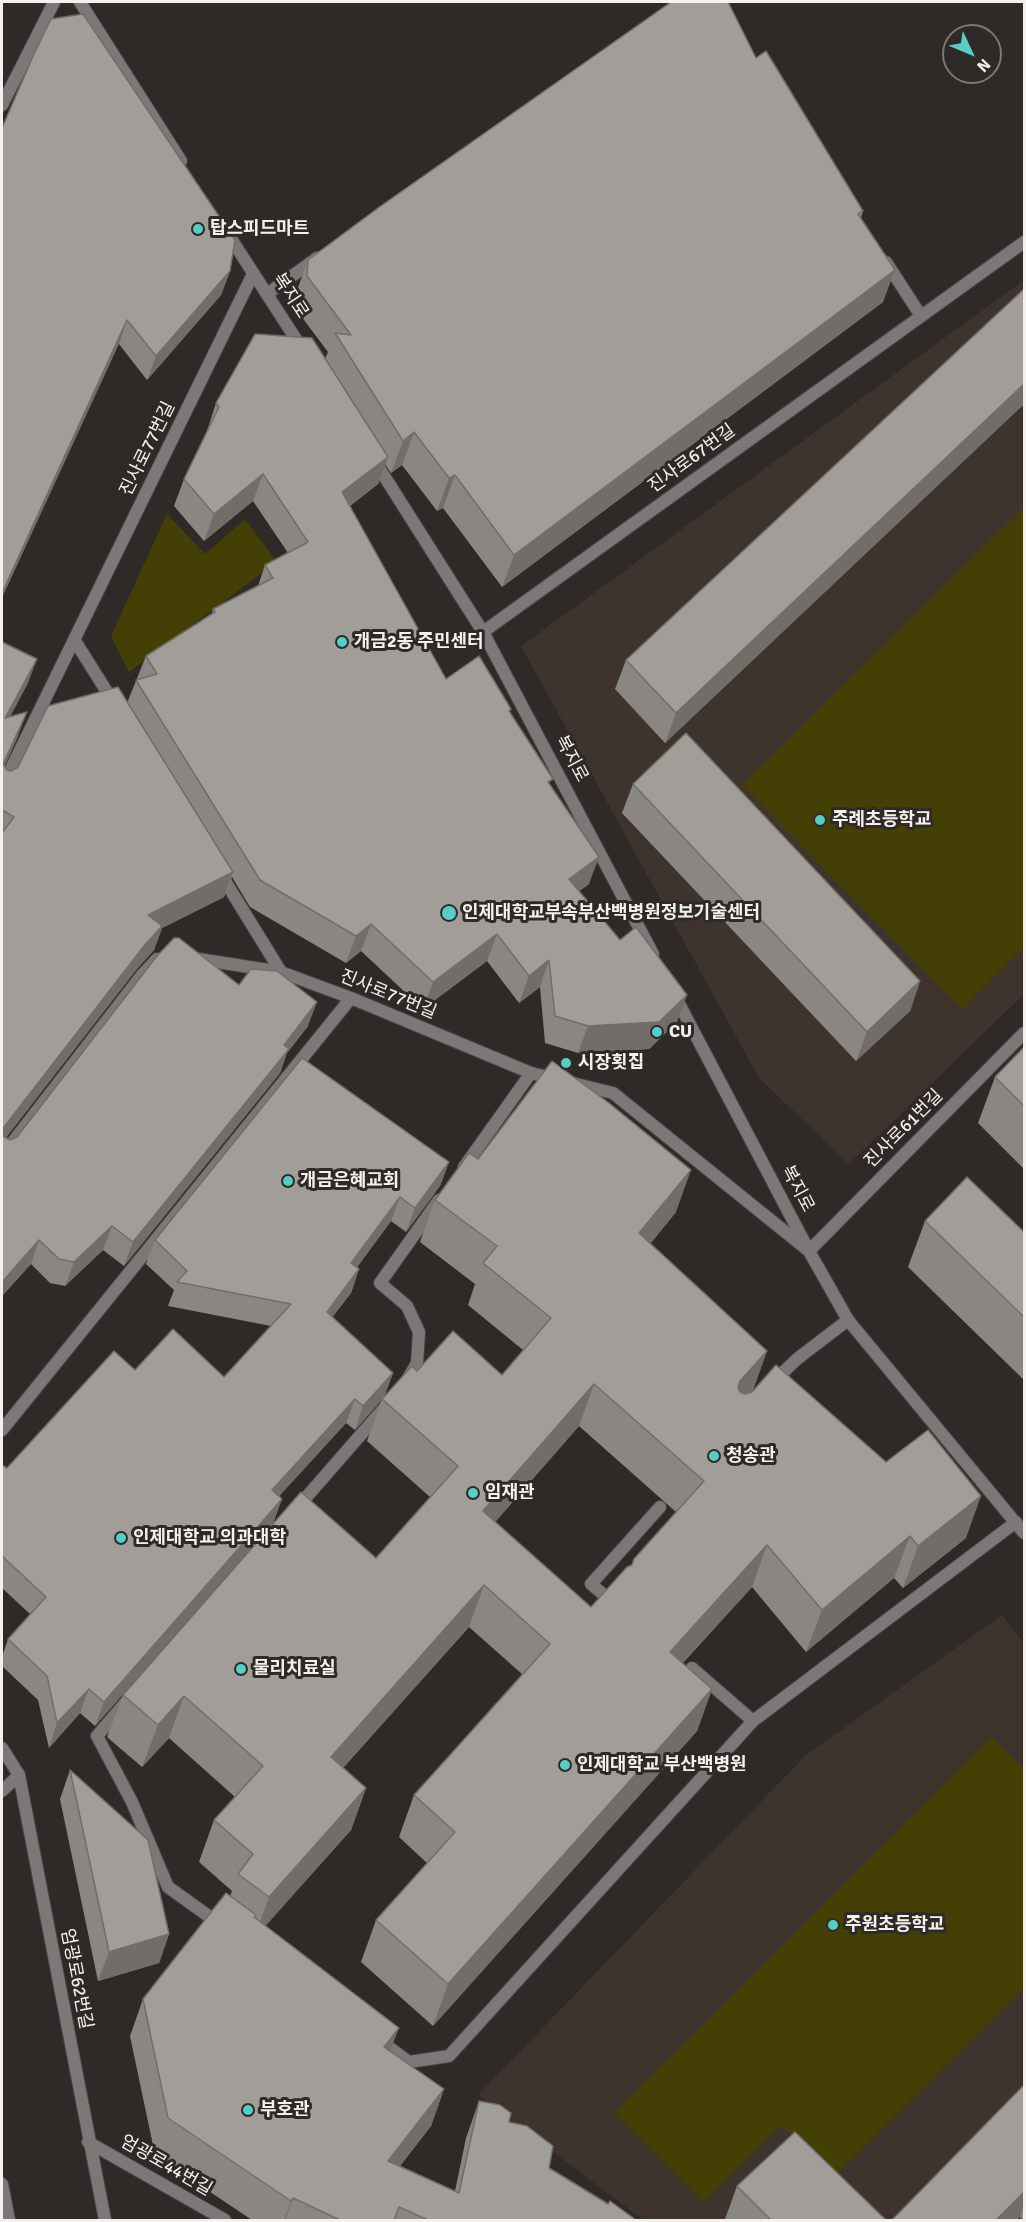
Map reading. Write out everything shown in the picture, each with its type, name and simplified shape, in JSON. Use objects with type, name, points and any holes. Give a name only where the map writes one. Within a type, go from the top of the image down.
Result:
[{"type":"street","points":[[2,105],[54,2]]},
{"type":"street","points":[[80,2],[189,173]]},
{"type":"street","name":"복지로","points":[[221,224],[312,364]]},
{"type":"street","name":"진사로67번길","points":[[483,632],[1024,242]]},
{"type":"street","points":[[877,247],[921,316]]},
{"type":"street","points":[[267,294],[325,252]]},
{"type":"street","name":"진사로77번길","points":[[2,787],[253,274]]},
{"type":"street","name":"복지로","points":[[369,453],[483,632],[660,968]]},
{"type":"street","points":[[75,641],[119,711]]},
{"type":"street","points":[[213,862],[281,972]]},
{"type":"street","name":"진사로77번길","points":[[2,1156],[142,975],[162,953],[281,972],[351,998],[531,1073],[613,1093],[809,1251]]},
{"type":"street","name":"복지로","points":[[671,989],[809,1251],[849,1320],[1024,1533]]},
{"type":"street","points":[[2,1430],[351,998]]},
{"type":"street","name":"진사로61번길","points":[[809,1251],[1023,1038]]},
{"type":"street","points":[[284,1523],[397,1394],[417,1363],[419,1332],[407,1306],[380,1283],[531,1073]]},
{"type":"street","points":[[763,1393],[797,1359],[849,1320]]},
{"type":"street","points":[[611,1601],[591,1584],[660,1507]]},
{"type":"street","points":[[370,2034],[409,2062],[449,2056],[753,1721],[1016,1522]]},
{"type":"street","points":[[692,1668],[753,1721]]},
{"type":"street","points":[[136,1691],[97,1736],[132,1802],[168,1887],[235,1936]]},
{"type":"street","name":"엄광로62번길","points":[[2,1748],[19,1776],[88,2142],[105,2220]]},
{"type":"street","points":[[2,1791],[19,1776]]},
{"type":"street","name":"엄광로44번길","points":[[88,2142],[225,2220]]},
{"type":"street","points":[[2,2184],[9,2220]]},
{"type":"shaded area","name":"주례초등학교","points":[[1024,280],[1024,994],[849,1164],[759,1078],[521,646]]},
{"type":"shaded area","points":[[1024,507],[1024,947],[962,1009],[742,785]]},
{"type":"shaded area","points":[[167,514],[205,554],[245,519],[277,562],[129,672],[111,636]]},
{"type":"shaded area","name":"주원초등학교","points":[[1002,1615],[1024,1643],[1024,2220],[643,2220],[478,2095],[805,1756]]},
{"type":"shaded area","points":[[992,1737],[1024,1769],[1024,1988],[834,2177],[781,2125],[703,2202],[614,2113]]},
{"type":"building","points":[[671,2],[728,2],[756,58],[766,51],[863,211],[858,214],[895,270],[514,555],[455,475],[449,478],[414,432],[403,441],[335,333],[351,335],[307,276],[308,260],[378,208]]},
{"type":"building","points":[[83,14],[235,240],[230,271],[156,356],[127,320],[2,593],[2,128],[51,19]]},
{"type":"building","points":[[1024,289],[1024,384],[676,713],[626,660]]},
{"type":"building","points":[[255,334],[312,338],[388,457],[342,492],[446,679],[479,656],[511,709],[509,711],[553,779],[548,782],[599,857],[569,879],[620,940],[636,927],[687,995],[659,1022],[588,1026],[555,1016],[549,960],[529,976],[497,934],[433,982],[371,924],[356,936],[260,880],[136,680],[157,674],[146,656],[215,612],[213,609],[273,578],[265,565],[308,542],[263,474],[214,514],[184,479],[219,407],[216,403]]},
{"type":"building","points":[[2,642],[37,659],[5,718],[27,712],[3,764],[7,770],[11,771],[18,767],[48,706],[118,687],[233,872],[148,915],[162,926],[4,1127],[3,1136],[10,1140],[17,1137],[157,956],[174,938],[179,938],[239,985],[251,969],[277,971],[317,1002],[284,1045],[289,1049],[133,1242],[112,1226],[74,1262],[59,1259],[39,1240],[2,1282],[2,833],[14,817],[2,810]]},
{"type":"building","points":[[686,733],[920,981],[867,1032],[633,784]]},
{"type":"building","points":[[1024,1047],[1024,1106],[995,1077]]},
{"type":"building","points":[[302,1058],[449,1162],[415,1208],[400,1197],[351,1263],[359,1269],[327,1312],[393,1373],[363,1406],[355,1399],[272,1490],[282,1499],[104,1702],[89,1689],[57,1723],[47,1676],[8,1639],[46,1597],[2,1556],[2,1465],[7,1468],[114,1351],[135,1370],[173,1329],[224,1377],[291,1304],[177,1282],[187,1271],[155,1240]]},
{"type":"building","points":[[552,1061],[609,1103],[691,1170],[639,1233],[767,1351],[740,1381],[738,1388],[740,1392],[745,1394],[752,1392],[776,1365],[886,1462],[928,1430],[981,1496],[918,1546],[910,1536],[822,1610],[767,1545],[670,1652],[712,1689],[448,1984],[376,1920],[455,1832],[414,1795],[550,1644],[484,1585],[331,1757],[366,1788],[269,1897],[238,1874],[253,1854],[214,1820],[263,1766],[184,1696],[158,1725],[123,1695],[301,1492],[376,1558],[458,1466],[382,1399],[412,1366],[417,1371],[453,1331],[502,1375],[551,1318],[483,1263],[497,1246],[435,1200],[469,1153],[478,1159]],"holes":[[[594,1384],[704,1481],[634,1559],[632,1565],[627,1567],[591,1607],[483,1511]]]},
{"type":"building","points":[[967,1177],[1024,1232],[1024,1317],[925,1221]]},
{"type":"building","points":[[70,1770],[148,1840],[169,1934],[109,1952]]},
{"type":"building","points":[[226,1893],[399,2028],[384,2047],[444,2089],[388,2161],[459,2193],[479,2101],[500,2105],[511,2113],[509,2122],[527,2126],[553,2146],[549,2168],[608,2204],[610,2201],[636,2220],[428,2220],[399,2207],[394,2220],[340,2220],[293,2198],[291,2201],[168,2118],[143,1999]]},
{"type":"building","points":[[1024,2085],[1024,2192],[996,2220],[892,2220]]},
{"type":"building","points":[[795,2132],[886,2220],[771,2220],[737,2186]]},
{"type":"place","name":"탑스피드마트","points":[[198,229]]},
{"type":"place","name":"개금2동 주민센터","points":[[342,642]]},
{"type":"place","name":"주례초등학교","points":[[820,820]]},
{"type":"place","name":"인제대학교부속부산백병원정보기술센터","points":[[449,913]]},
{"type":"place","name":"CU","points":[[657,1032]]},
{"type":"place","name":"시장횟집","points":[[566,1063]]},
{"type":"place","name":"개금은혜교회","points":[[288,1181]]},
{"type":"place","name":"청송관","points":[[714,1456]]},
{"type":"place","name":"임재관","points":[[473,1493]]},
{"type":"place","name":"인제대학교 의과대학","points":[[121,1538]]},
{"type":"place","name":"물리치료실","points":[[241,1669]]},
{"type":"place","name":"인제대학교 부산백병원","points":[[565,1765]]},
{"type":"place","name":"주원초등학교","points":[[833,1925]]},
{"type":"place","name":"부호관","points":[[248,2110]]}]
